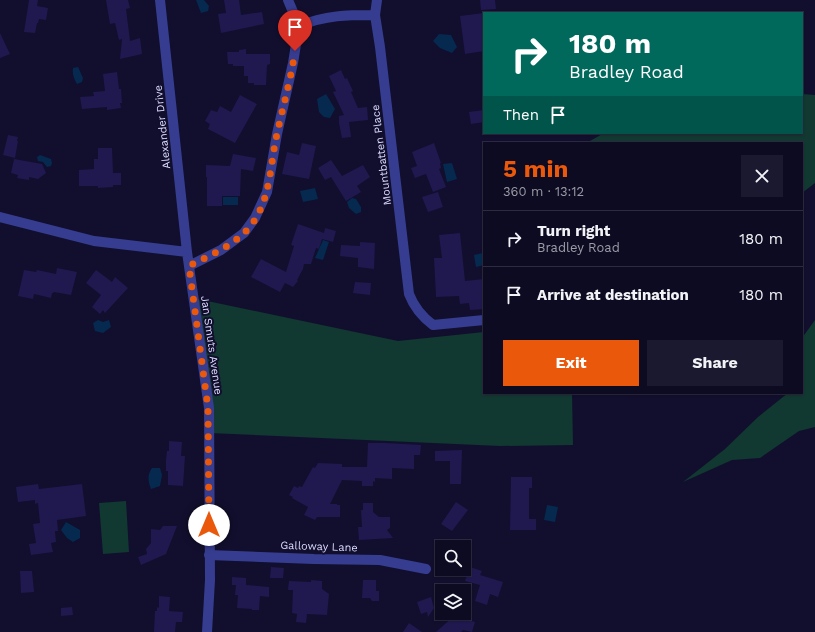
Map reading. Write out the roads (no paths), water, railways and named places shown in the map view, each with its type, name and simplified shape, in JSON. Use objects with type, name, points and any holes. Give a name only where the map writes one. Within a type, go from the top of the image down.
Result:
[{"type":"street","name":"Alexander Drive","points":[[160,0],[187,252]]},
{"type":"street","points":[[189,266],[221,250],[236,240],[251,225],[261,208],[267,192],[299,26],[288,0]]},
{"type":"street","name":"Mountbatten Place","points":[[377,0],[375,15],[409,294],[418,311],[433,324],[483,320]]},
{"type":"street","points":[[299,26],[316,19],[337,16],[375,15]]},
{"type":"street","points":[[0,217],[94,241],[187,252]]},
{"type":"street","name":"Jan Smuts Avenue","points":[[187,252],[208,408],[210,580],[208,632]]},
{"type":"street","name":"Galloway Lane","points":[[209,555],[380,560],[426,569]]},
{"type":"water","points":[[196,0],[204,0],[209,6],[208,11],[201,13]]},
{"type":"water","points":[[439,34],[451,35],[457,47],[452,53],[440,48],[433,41]]},
{"type":"water","points":[[78,67],[83,78],[82,82],[77,84],[73,68]]},
{"type":"water","points":[[326,94],[335,109],[330,118],[324,117],[319,112],[317,99]]},
{"type":"water","points":[[40,155],[51,159],[51,166],[47,167],[43,162],[38,161],[37,157]]},
{"type":"water","points":[[452,163],[457,179],[447,182],[443,164]]},
{"type":"water","points":[[315,188],[318,199],[303,202],[300,191]]},
{"type":"water","points":[[223,197],[238,197],[238,205],[223,205]]},
{"type":"water","points":[[352,198],[356,199],[361,207],[361,212],[356,214],[349,208],[347,202]]},
{"type":"water","points":[[323,240],[329,242],[323,260],[315,258]]},
{"type":"water","points":[[483,253],[483,265],[476,267],[474,255]]},
{"type":"water","points":[[98,320],[103,322],[109,320],[111,327],[103,333],[95,331],[93,323]]},
{"type":"water","points":[[152,468],[160,468],[162,475],[160,486],[151,489],[148,478]]},
{"type":"water","points":[[547,505],[558,507],[555,522],[544,520]]},
{"type":"water","points":[[66,522],[80,530],[80,538],[73,542],[67,538],[61,530]]}]
